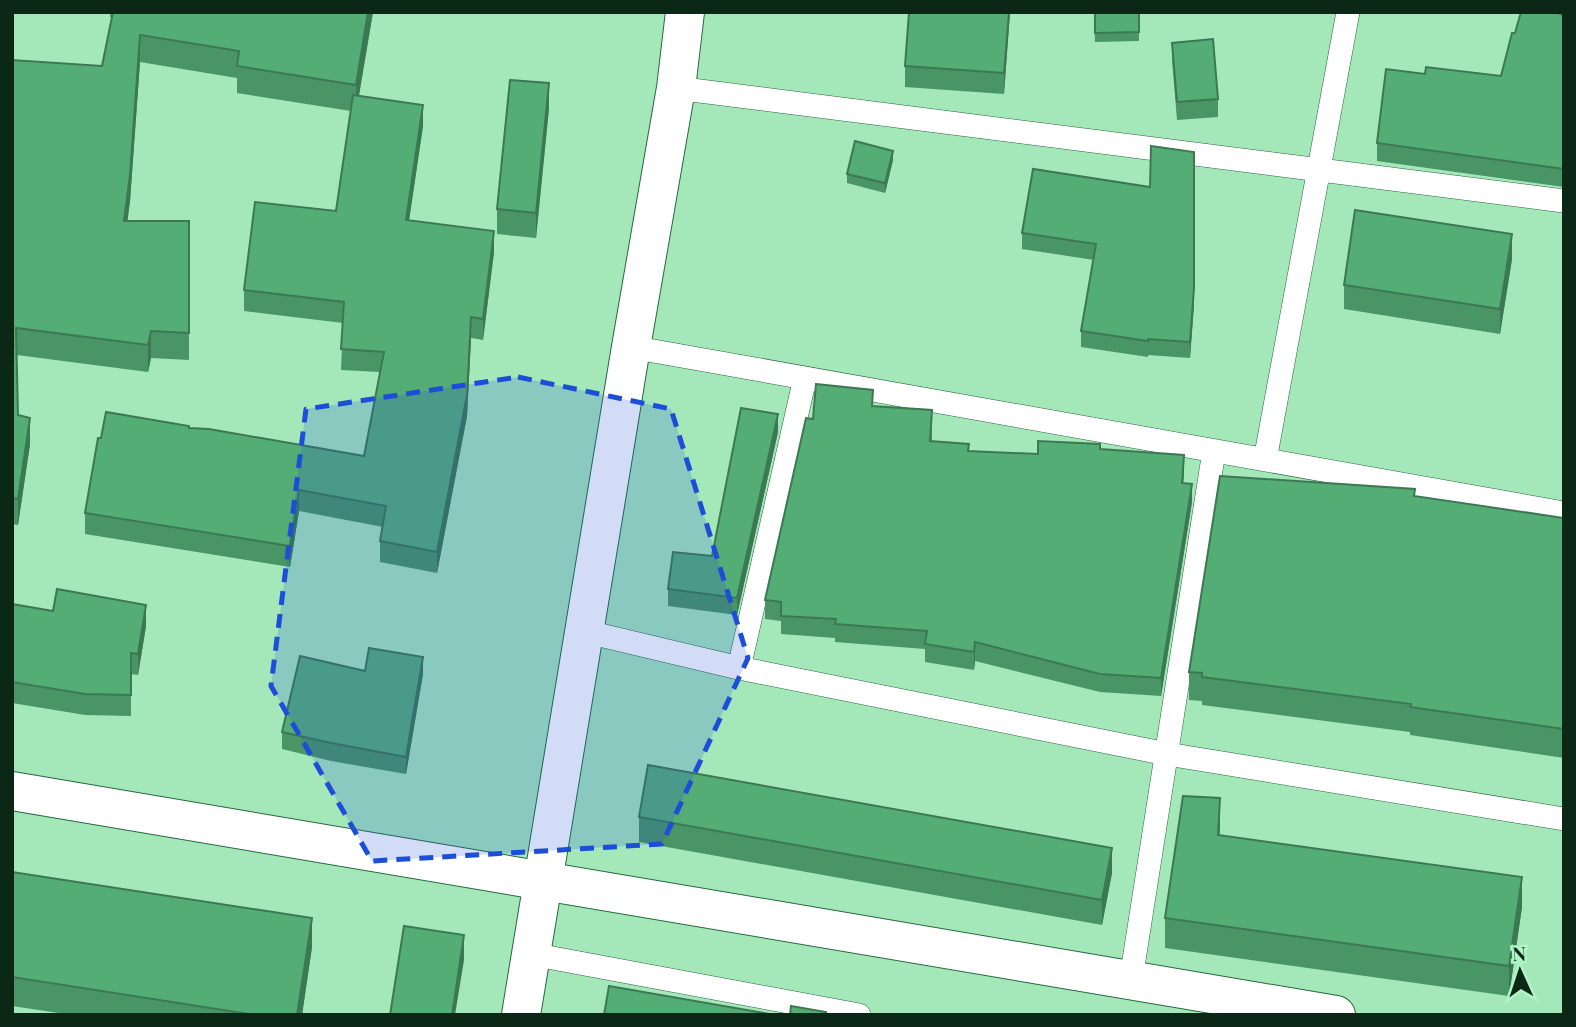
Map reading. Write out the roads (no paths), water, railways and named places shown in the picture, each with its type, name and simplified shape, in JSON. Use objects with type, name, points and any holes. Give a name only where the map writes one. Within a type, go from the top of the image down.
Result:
[{"type":"street","points":[[521,1015],[583,631],[676,88],[685,12]]},
{"type":"street","points":[[12,791],[1329,1014]]},
{"type":"lane","points":[[1265,460],[1348,12]]},
{"type":"lane","points":[[676,88],[1564,201]]},
{"type":"lane","points":[[631,347],[1564,513]]},
{"type":"lane","points":[[739,668],[805,378]]},
{"type":"lane","points":[[1131,979],[1214,451]]},
{"type":"lane","points":[[583,631],[739,668],[1167,754],[1564,819]]},
{"type":"lane","points":[[531,954],[859,1015]]}]
